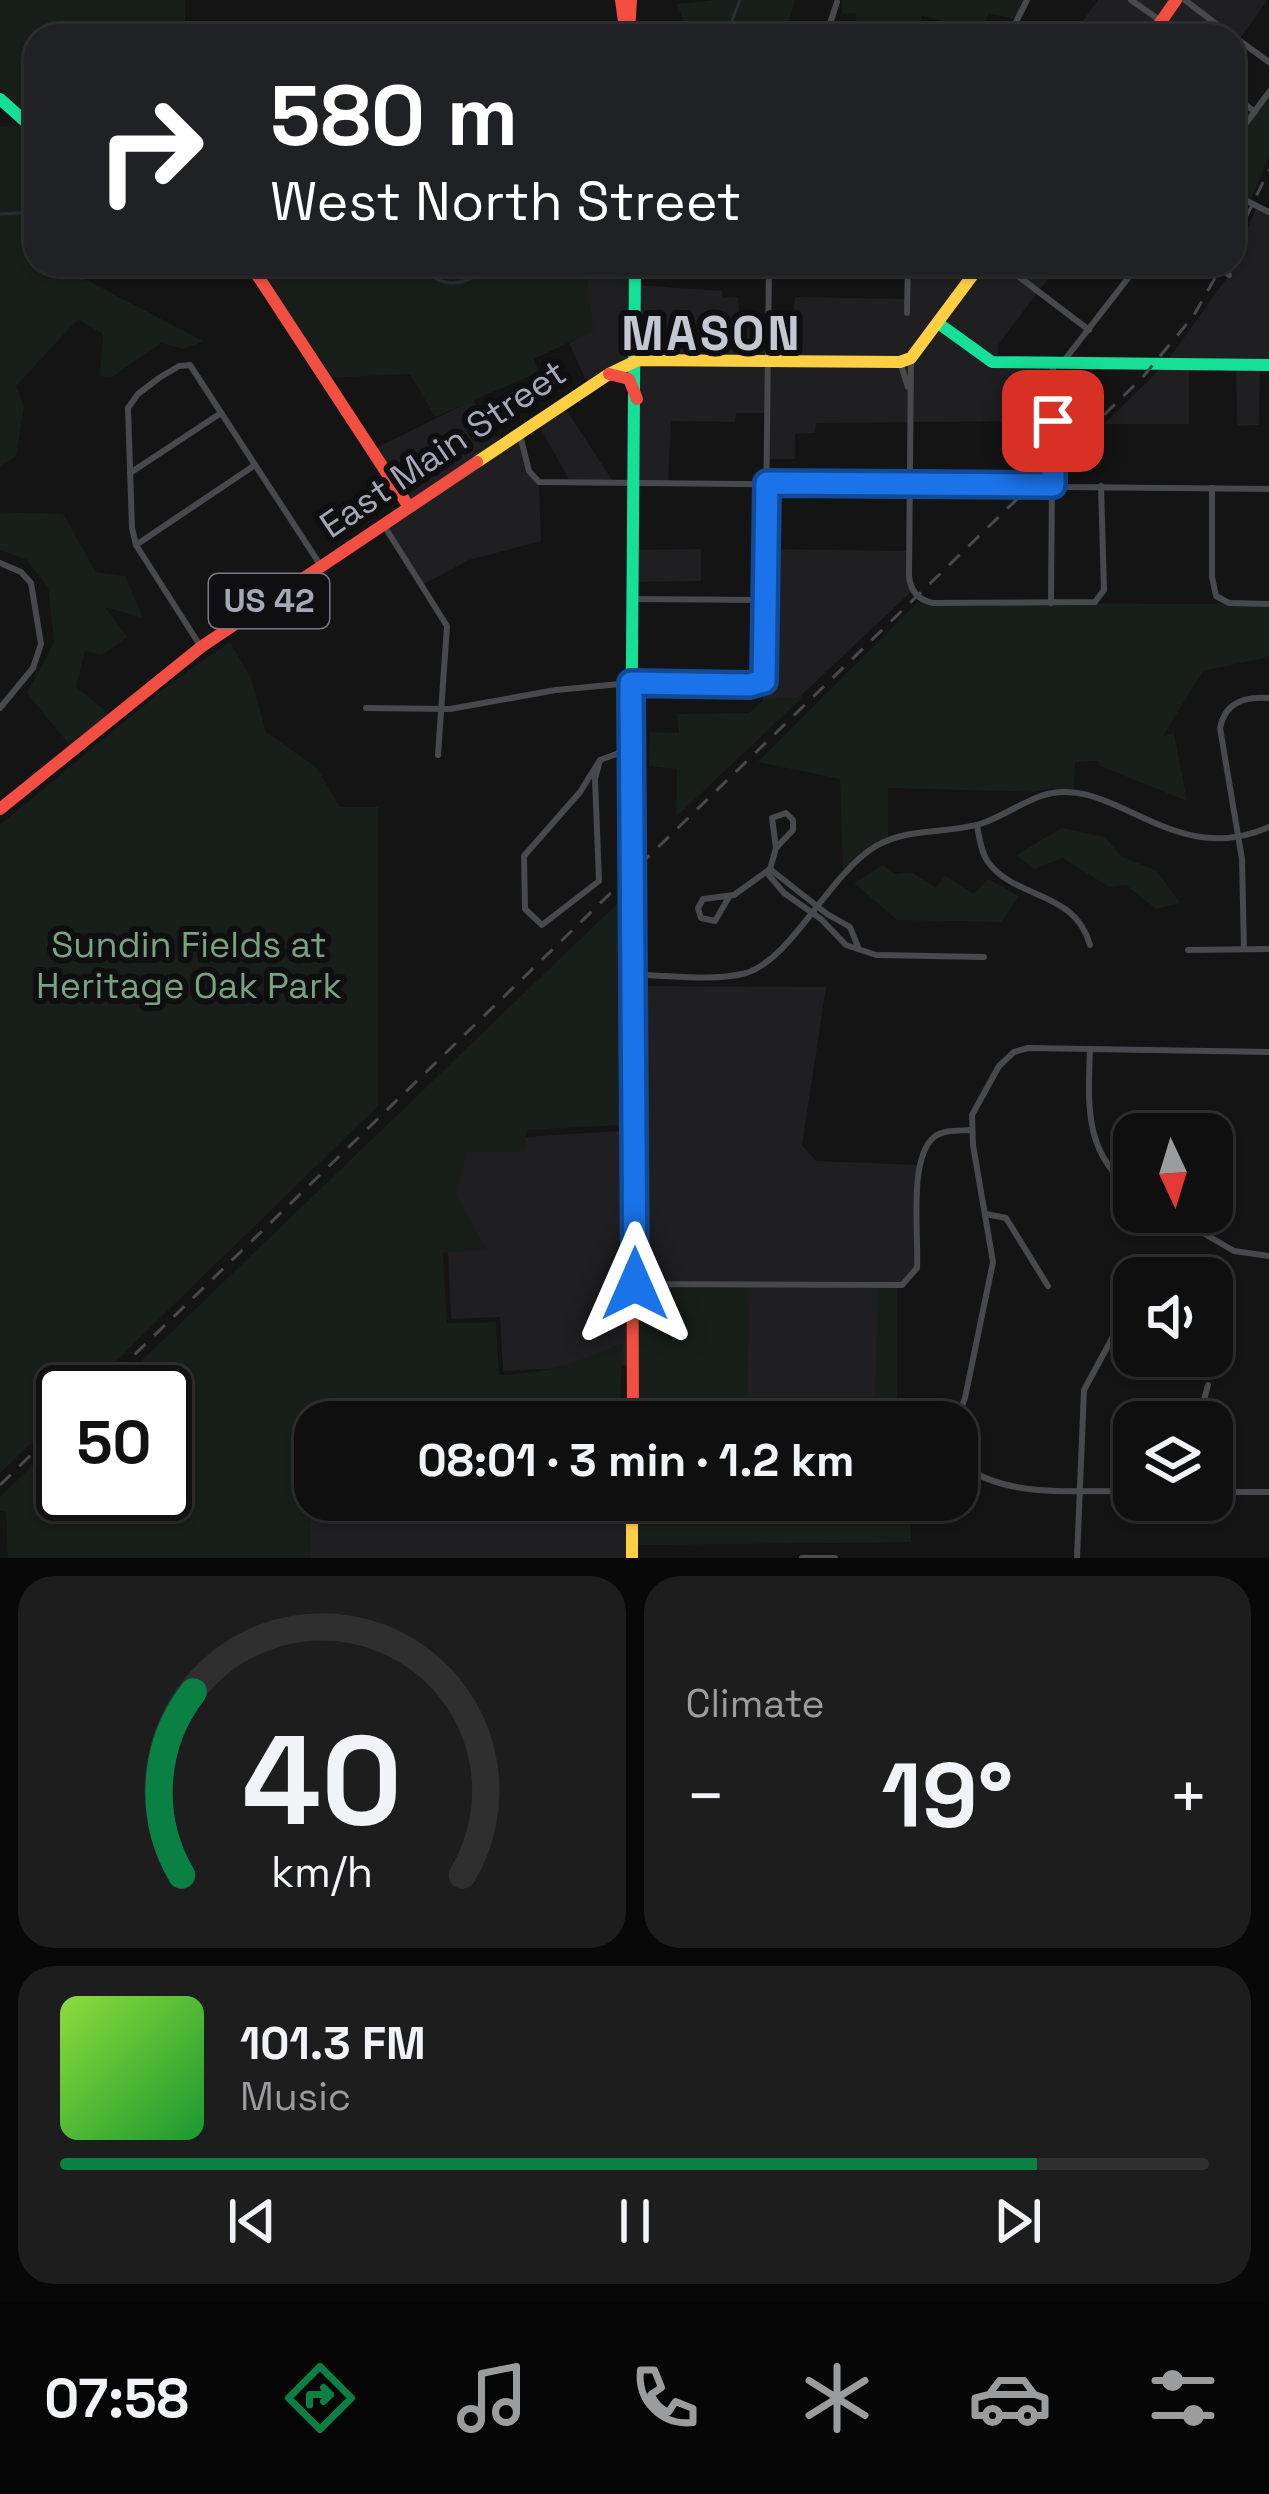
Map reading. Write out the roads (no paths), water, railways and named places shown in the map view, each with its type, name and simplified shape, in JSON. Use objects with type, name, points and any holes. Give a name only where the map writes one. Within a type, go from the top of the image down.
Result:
[{"type":"main road","points":[[1159,24],[1176,0]]},
{"type":"main road","points":[[0,99],[24,120]]},
{"type":"main road","points":[[258,276],[409,507]]},
{"type":"main road","points":[[633,1401],[636,975],[631,599],[638,360],[635,276]]},
{"type":"main road","points":[[906,360],[972,276]]},
{"type":"main road","points":[[938,323],[984,359],[1269,365]]},
{"type":"main road","name":"East Main Street","points":[[2,802],[201,647],[609,374],[638,360]]},
{"type":"main road","name":"US 42","points":[[638,360],[906,360]]},
{"type":"main road","points":[[609,374],[628,379],[637,399]]},
{"type":"main road","points":[[632,1521],[632,1558]]},
{"type":"street","points":[[1131,0],[1161,21]]},
{"type":"street","points":[[1185,0],[1217,24]]},
{"type":"street","points":[[1245,125],[1269,92]]},
{"type":"street","points":[[1245,104],[1255,112]]},
{"type":"street","points":[[366,708],[441,710],[556,690],[631,683],[749,685],[764,681],[769,276]]},
{"type":"street","points":[[908,276],[908,313]]},
{"type":"street","points":[[1018,276],[1089,330]]},
{"type":"street","points":[[1051,603],[1058,362],[1130,276]]},
{"type":"street","points":[[906,360],[909,580],[921,599],[933,603],[1086,604],[1098,600],[1103,590],[1101,486]]},
{"type":"street","points":[[201,647],[136,544],[128,408],[159,378],[190,365],[321,566]]},
{"type":"street","points":[[130,473],[221,413]]},
{"type":"street","points":[[520,434],[530,471],[539,482],[1269,489]]},
{"type":"street","points":[[136,544],[255,465]]},
{"type":"street","points":[[1212,488],[1212,577],[1220,600],[1269,604]]},
{"type":"street","points":[[383,524],[446,621],[438,755]]},
{"type":"street","points":[[0,562],[32,583],[41,644],[33,668],[0,708]]},
{"type":"street","points":[[631,599],[765,600]]},
{"type":"street","points":[[1244,949],[1239,837],[1220,722],[1240,700],[1269,698]]},
{"type":"street","points":[[600,760],[595,779],[599,881],[542,925],[524,909],[524,856],[580,792],[600,760],[634,748]]},
{"type":"street","points":[[636,975],[733,975],[752,970],[769,960],[857,860],[888,840],[923,830],[976,825],[1045,794],[1067,791],[1181,834],[1211,839],[1239,837],[1269,827]]},
{"type":"street","points":[[729,897],[703,899],[698,908],[701,918],[716,921],[729,897],[768,871],[776,848],[793,830],[793,820],[786,813],[772,818],[776,848]]},
{"type":"street","points":[[976,825],[992,866],[1069,910],[1080,921],[1090,945]]},
{"type":"street","points":[[768,871],[784,893],[850,927],[859,947]]},
{"type":"street","points":[[814,909],[842,943],[876,956],[984,957]]},
{"type":"street","points":[[1188,950],[1269,949]]},
{"type":"street","points":[[964,1401],[992,1272],[971,1130],[977,1101],[1006,1058],[1023,1048],[1269,1052]]},
{"type":"street","points":[[1090,1048],[1091,1135],[1103,1162],[1113,1171]]},
{"type":"street","points":[[635,1284],[891,1287],[908,1282],[916,1268],[919,1170],[924,1152],[933,1138],[945,1132],[971,1130]]},
{"type":"street","points":[[986,1214],[1006,1218],[1048,1286]]},
{"type":"street","points":[[1207,1233],[1234,1251],[1269,1256]]},
{"type":"street","points":[[1077,1558],[1084,1390],[1113,1337]]},
{"type":"street","points":[[1204,1401],[1208,1385]]},
{"type":"street","points":[[978,1476],[1009,1487],[1113,1491]]},
{"type":"street","points":[[1233,1492],[1269,1492]]},
{"type":"street","points":[[802,1558],[835,1558]]},
{"type":"waterway","points":[[731,24],[740,0]]},
{"type":"waterway","points":[[0,214],[24,213]]},
{"type":"waterway","points":[[431,276],[447,283],[477,276]]},
{"type":"railway","points":[[1245,219],[1269,170]]},
{"type":"railway","points":[[124,1365],[1142,378],[1194,315],[1216,276]]},
{"type":"railway","points":[[0,1485],[36,1450]]},
{"type":"district","name":"MASON","points":[[712,333]]},
{"type":"park label","name":"Sundin Fields at Heritage Oak Park","points":[[189,966]]}]
